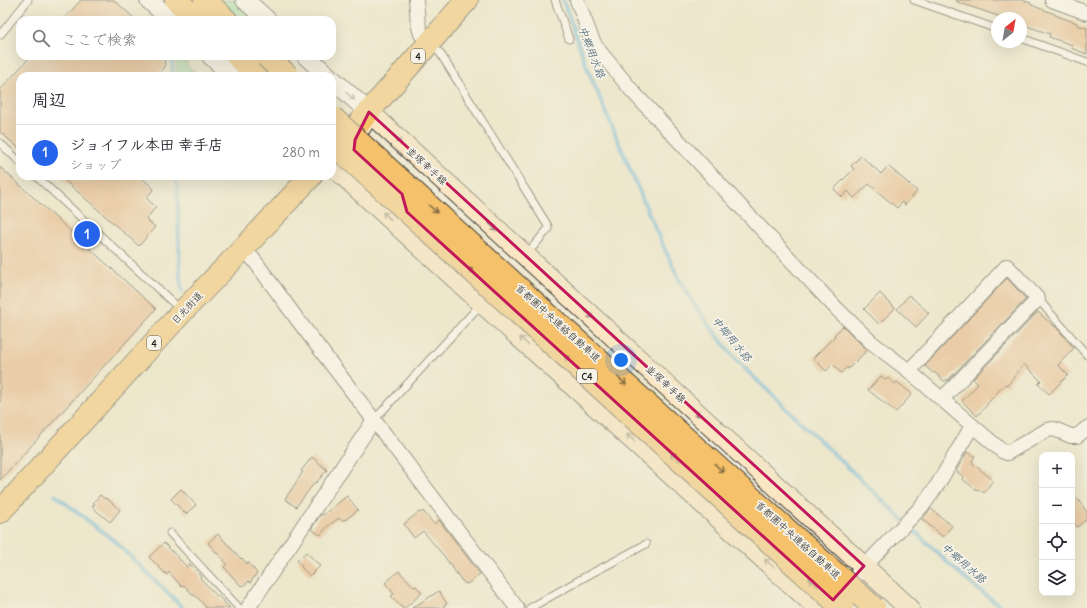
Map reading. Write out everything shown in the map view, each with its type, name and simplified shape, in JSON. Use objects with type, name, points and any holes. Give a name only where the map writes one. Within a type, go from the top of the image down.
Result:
[{"type":"highway","points":[[176,0],[194,16]]},
{"type":"highway","points":[[204,0],[222,16]]},
{"type":"highway","name":"4","points":[[336,149],[467,0]]},
{"type":"highway","points":[[241,60],[255,72]]},
{"type":"highway","points":[[270,60],[283,72]]},
{"type":"highway","name":"首都圏中央連絡自動車道","points":[[336,121],[541,308],[874,608]]},
{"type":"highway","name":"首都圏中央連絡自動車道","points":[[336,147],[842,608]]},
{"type":"highway","name":"日光街道","points":[[0,512],[183,311],[307,180]]},
{"type":"main road","name":"並塚幸手線","points":[[369,112],[909,608]]},
{"type":"main road","points":[[369,112],[353,145],[354,150],[402,194],[405,199],[408,220],[411,227],[417,237],[440,264]]},
{"type":"main road","points":[[336,169],[818,608]]},
{"type":"street","points":[[149,0],[167,16]]},
{"type":"street","points":[[245,0],[263,16]]},
{"type":"street","points":[[416,0],[418,23],[421,34],[430,43]]},
{"type":"street","points":[[577,0],[596,47],[633,92],[836,308],[871,342],[909,371],[1002,451],[1007,453],[1047,430],[1054,429],[1072,436],[1077,436],[1087,428]]},
{"type":"street","points":[[1052,0],[1087,13]]},
{"type":"street","points":[[215,60],[229,72]]},
{"type":"street","points":[[285,60],[287,72]]},
{"type":"street","points":[[310,60],[324,72]]},
{"type":"street","points":[[336,83],[369,112]]},
{"type":"street","points":[[243,249],[254,260],[297,319],[517,608]]},
{"type":"street","points":[[909,371],[1007,266],[1038,299],[942,399]]},
{"type":"street","points":[[248,608],[374,420]]},
{"type":"street","points":[[825,608],[924,504],[938,484],[972,426]]},
{"type":"lane","points":[[0,35],[28,0]]},
{"type":"lane","points":[[555,0],[569,39]]},
{"type":"lane","points":[[914,0],[991,28]]},
{"type":"lane","points":[[1027,40],[1087,62]]},
{"type":"lane","points":[[430,43],[440,53],[548,226],[548,229],[525,256]]},
{"type":"lane","points":[[0,143],[16,158]]},
{"type":"lane","points":[[40,180],[183,311]]},
{"type":"lane","points":[[1038,299],[1087,355]]},
{"type":"lane","points":[[374,420],[482,303]]},
{"type":"lane","points":[[170,533],[239,608]]},
{"type":"lane","points":[[530,608],[646,544]]},
{"type":"highlighted area","points":[[369,112],[525,256],[864,566],[833,600],[407,212],[402,194],[354,150],[355,140]]},
{"type":"green space","points":[[204,0],[235,0],[252,16],[192,16]]},
{"type":"green space","points":[[176,60],[188,60],[186,63],[188,67],[196,72],[177,72]]},
{"type":"building","points":[[81,0],[114,0],[132,16],[67,16]]},
{"type":"building","points":[[957,0],[1022,0],[1031,3],[1031,5],[1087,28],[1087,54],[1071,48],[1072,45],[1049,37],[1050,34],[1027,26],[1027,12],[991,12],[991,14],[957,2]]},
{"type":"building","points":[[27,60],[164,60],[165,67],[161,72],[16,72]]},
{"type":"building","points":[[16,72],[16,146],[0,132],[0,90]]},
{"type":"building","points":[[861,156],[881,174],[888,166],[917,191],[905,205],[902,202],[897,208],[869,184],[854,198],[848,191],[842,197],[834,189],[854,169],[851,166]]},
{"type":"building","points":[[0,167],[156,309],[0,480]]},
{"type":"building","points":[[65,180],[144,180],[154,189],[146,198],[156,207],[146,219],[155,227],[139,246]]},
{"type":"building","points":[[1007,278],[1026,299],[948,380],[947,379],[944,381],[925,366]]},
{"type":"building","points":[[880,293],[895,308],[879,324],[864,309]]},
{"type":"building","points":[[909,295],[929,313],[916,327],[897,309]]},
{"type":"building","points":[[1038,312],[1055,326],[1074,348],[1058,365],[1068,375],[1049,394],[1038,384],[1041,381],[1024,364],[1007,386],[1005,384],[977,416],[962,401],[978,384],[973,379]]},
{"type":"building","points":[[843,326],[867,350],[848,369],[847,367],[841,373],[833,364],[826,371],[813,358]]},
{"type":"building","points":[[881,376],[886,380],[888,378],[895,384],[897,382],[912,394],[896,412],[868,390]]},
{"type":"building","points":[[967,452],[975,456],[972,463],[993,480],[984,493],[978,489],[977,490],[962,479],[964,477],[956,471]]},
{"type":"building","points":[[312,457],[327,470],[316,483],[315,482],[296,507],[285,499],[303,472],[301,471]]},
{"type":"building","points":[[181,489],[196,505],[186,514],[171,499]]},
{"type":"building","points":[[100,495],[120,510],[110,522],[92,507],[95,504],[93,503]]},
{"type":"building","points":[[1075,495],[1087,512],[1087,519],[1077,527],[1075,524]]},
{"type":"building","points":[[347,496],[358,510],[345,520],[344,519],[342,521],[339,518],[329,525],[320,535],[311,529],[321,514],[323,515]]},
{"type":"building","points":[[931,509],[952,526],[943,537],[922,519]]},
{"type":"building","points":[[423,511],[434,524],[439,520],[480,574],[467,584],[462,581],[423,531],[414,538],[404,524],[419,512],[421,513]]},
{"type":"building","points":[[218,534],[241,559],[242,558],[247,564],[248,562],[257,573],[250,583],[249,581],[244,586],[241,586],[224,567],[227,564],[208,543]]},
{"type":"building","points":[[164,543],[187,567],[190,564],[201,577],[200,578],[230,608],[205,608],[206,607],[195,595],[194,596],[184,585],[182,587],[169,572],[167,575],[149,557]]},
{"type":"building","points":[[306,552],[320,566],[310,576],[297,561]]},
{"type":"building","points":[[399,571],[422,593],[405,608],[402,608],[391,596],[394,594],[385,583]]},
{"type":"building","points":[[439,591],[447,604],[441,608],[412,608]]},
{"type":"waterway","name":"中郷用水路","points":[[563,0],[586,65],[655,228],[678,277],[692,301],[712,329],[737,361],[948,563],[975,587],[1003,608]]},
{"type":"waterway","points":[[172,60],[173,72]]},
{"type":"waterway","points":[[177,180],[180,277],[182,291]]},
{"type":"waterway","points":[[55,495],[116,542],[183,608]]},
{"type":"place","name":"ジョイフル本田 幸手店","points":[[87,234]]}]
